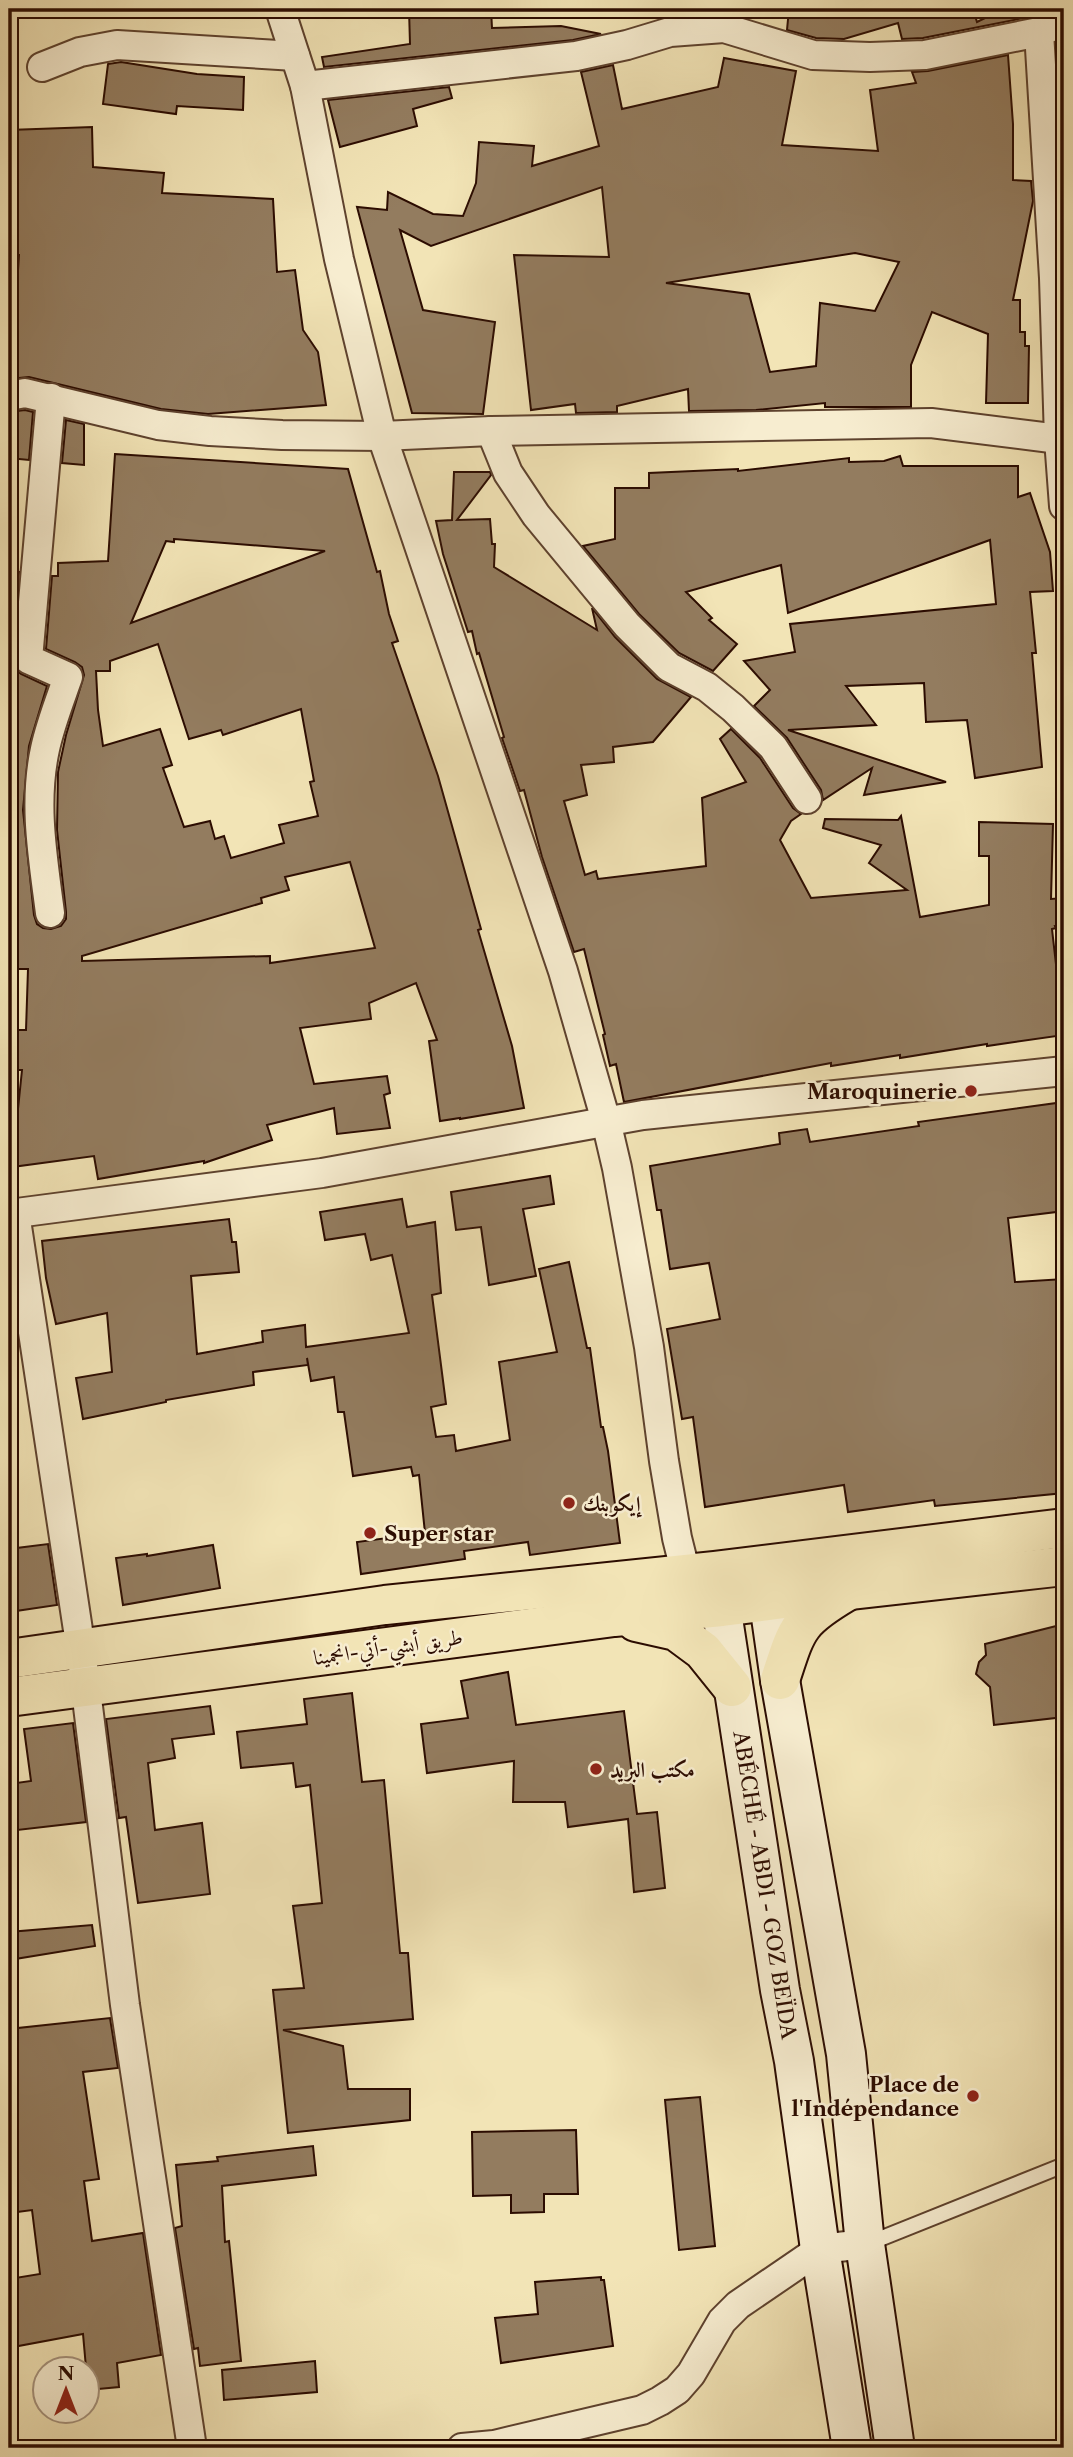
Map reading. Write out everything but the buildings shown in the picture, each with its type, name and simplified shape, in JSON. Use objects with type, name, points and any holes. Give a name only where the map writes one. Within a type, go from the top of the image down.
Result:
[{"type":"highway","points":[[766,1582],[1064,1528]]},
{"type":"highway","points":[[9,1659],[384,1605],[766,1582],[851,1590],[1064,1566]]},
{"type":"highway","name":"طريق أبشي-أتي-انجمينا","points":[[9,1697],[614,1617],[708,1584]]},
{"type":"highway","points":[[780,1681],[795,1634],[809,1616],[851,1590]]},
{"type":"highway","points":[[614,1617],[676,1631],[703,1651],[733,1687]]},
{"type":"main road","points":[[766,1582],[780,1681],[846,2054],[865,2244],[895,2448]]},
{"type":"main road","name":"ABÉCHÉ - ABDI - GOZ BEÏDA","points":[[708,1584],[733,1687],[794,2061],[820,2249],[852,2448]]},
{"type":"street","points":[[281,9],[306,86],[339,259],[382,436],[563,971],[606,1121],[649,1347],[677,1538],[708,1584]]},
{"type":"street","points":[[306,86],[576,56],[628,45],[670,32],[724,27],[813,55],[870,57],[925,55],[1052,27],[1055,278],[1064,506]]},
{"type":"street","points":[[42,67],[80,52],[117,45],[295,56]]},
{"type":"street","points":[[9,396],[25,393],[158,425],[210,432],[382,436],[491,431],[931,423],[1062,441]]},
{"type":"street","points":[[50,913],[39,827],[39,789],[45,749],[68,677],[29,659],[51,398]]},
{"type":"street","points":[[491,431],[508,473],[536,515],[628,625],[669,667],[707,687],[774,747],[807,799]]},
{"type":"street","points":[[192,2448],[125,2005],[81,1650],[12,1214],[322,1173],[643,1115],[1064,1071]]},
{"type":"street","points":[[462,2448],[495,2446],[642,2410],[660,2402],[677,2390],[691,2374],[722,2321],[738,2305],[820,2249],[865,2244]]},
{"type":"lane","points":[[865,2244],[1064,2165]]},
{"type":"place","name":"Maroquinerie","points":[[971,1091]]},
{"type":"place","name":"إيكوبنك","points":[[569,1503]]},
{"type":"place","name":"Super star","points":[[370,1533]]},
{"type":"place","name":"مكتب البريد","points":[[596,1769]]},
{"type":"place","name":"Place de l'Indépendance","points":[[973,2096]]}]
